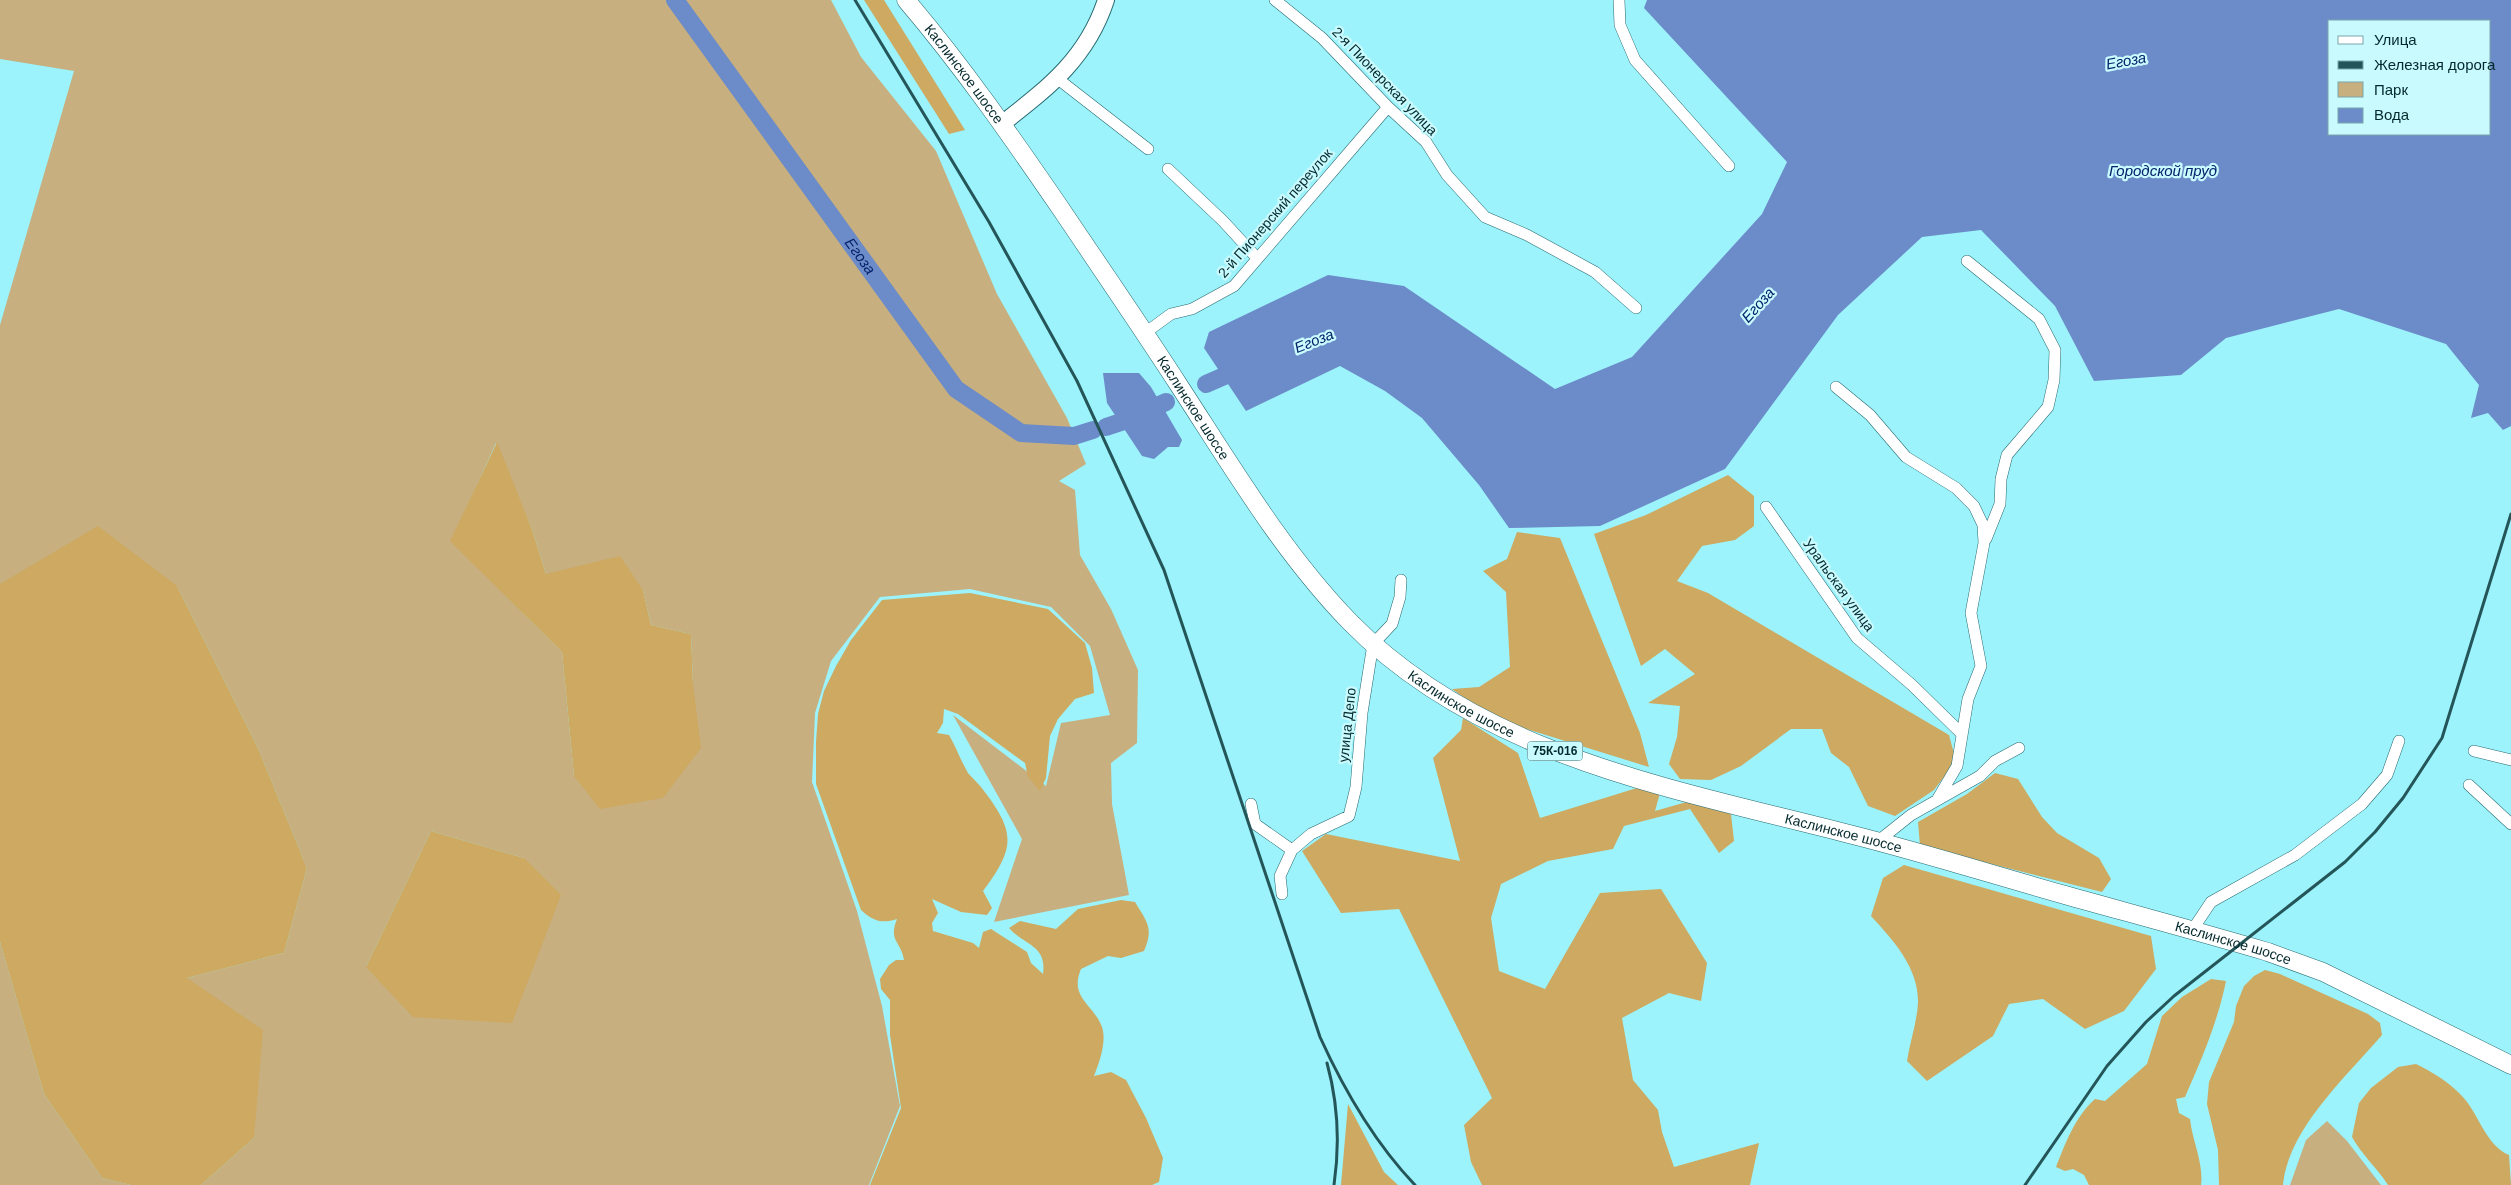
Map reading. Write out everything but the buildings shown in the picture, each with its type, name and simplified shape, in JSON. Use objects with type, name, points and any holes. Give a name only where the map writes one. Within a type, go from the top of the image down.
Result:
[{"type":"main road","name":"Каслинское шоссе","points":[[906,0],[1003,123],[1273,527],[1334,604],[1373,644],[1435,690],[1489,722],[1545,747],[1671,787],[2193,929],[2268,952],[2323,972],[2511,1065]]},
{"type":"street","points":[[1003,123],[1058,78],[1073,63],[1102,14],[1106,0]]},
{"type":"street","name":"2-я Пионерская улица","points":[[1275,0],[1322,38],[1388,107],[1426,142],[1447,176],[1485,217],[1527,235],[1595,272],[1636,308]]},
{"type":"street","points":[[1619,0],[1620,25],[1635,60],[1729,166]]},
{"type":"street","points":[[1058,78],[1148,149]]},
{"type":"street","name":"2-й Пионерский переулок","points":[[1145,333],[1171,314],[1192,309],[1234,286],[1388,107]]},
{"type":"street","points":[[1168,169],[1223,221],[1257,258]]},
{"type":"street","points":[[1937,800],[1957,766],[1968,699],[1981,666],[1971,613],[1984,543],[2000,504],[2001,480],[2007,455],[2048,407],[2054,380],[2056,350],[2040,319],[1967,262]]},
{"type":"street","points":[[1836,387],[1870,415],[1906,458],[1956,488],[1974,506],[1983,525],[1984,543]]},
{"type":"street","name":"Уральская улица","points":[[1766,507],[1857,638],[1912,685],[1962,734]]},
{"type":"street","points":[[1373,644],[1392,624],[1400,597],[1401,580]]},
{"type":"street","name":"улица Депо","points":[[1282,894],[1280,876],[1292,850],[1311,834],[1349,816],[1356,787],[1362,713],[1373,644]]},
{"type":"street","points":[[2193,929],[2211,902],[2296,855],[2362,804],[2387,775],[2399,741]]},
{"type":"street","points":[[1877,842],[1910,815],[1980,776],[1995,761],[2019,748]]},
{"type":"street","points":[[2474,751],[2511,760]]},
{"type":"street","points":[[2468,785],[2511,824]]},
{"type":"street","points":[[1251,804],[1255,824],[1292,850]]},
{"type":"green space","points":[[0,0],[831,0],[861,57],[936,151],[997,294],[1067,418],[1086,464],[1059,481],[1075,490],[1080,555],[1111,609],[1138,670],[1137,743],[1111,763],[1112,804],[1129,895],[994,922],[1022,839],[953,715],[1046,786],[1061,723],[1110,715],[1090,646],[1051,607],[970,589],[880,597],[831,661],[815,713],[812,782],[857,911],[882,1006],[900,1106],[869,1185],[201,1185],[254,1138],[187,978],[284,953],[307,868],[258,748],[177,586],[0,594],[0,325],[74,71],[0,59]],"holes":[[[496,443],[532,529],[546,574],[643,590],[651,625],[691,634],[693,684],[574,776],[562,652],[451,541]],[[431,831],[524,858],[366,967]]]},
{"type":"green space","points":[[0,942],[44,1094],[102,1178],[131,1185],[0,1185]]},
{"type":"green space","points":[[2327,1121],[2347,1141],[2381,1185],[2290,1185],[2306,1140]]},
{"type":"shaded area","points":[[864,0],[884,0],[965,130],[949,134]]},
{"type":"shaded area","points":[[497,442],[532,529],[546,574],[620,556],[643,590],[651,625],[691,634],[693,684],[701,748],[663,798],[600,809],[574,776],[562,652],[450,541]]},
{"type":"shaded area","points":[[1728,475],[1754,496],[1754,526],[1735,540],[1702,546],[1677,581],[1708,593],[1949,735],[1956,761],[1934,790],[1895,816],[1868,806],[1849,767],[1831,753],[1822,729],[1791,729],[1741,766],[1711,780],[1680,779],[1669,764],[1677,737],[1680,706],[1648,703],[1695,674],[1665,649],[1641,666],[1594,534],[1646,515]]},
{"type":"shaded area","points":[[98,526],[177,586],[258,748],[307,868],[284,953],[187,978],[263,1030],[254,1138],[201,1185],[131,1185],[102,1178],[44,1094],[0,942],[0,584]]},
{"type":"shaded area","points":[[1517,532],[1560,538],[1640,733],[1649,767],[1494,719],[1452,689],[1479,687],[1510,667],[1506,592],[1483,571],[1507,559]]},
{"type":"shaded area","points":[[970,593],[1048,609],[1085,643],[1092,668],[1094,693],[1075,699],[1058,719],[1050,736],[1046,778],[1040,791],[1028,777],[1025,763],[958,714],[944,709],[943,723],[937,733],[949,735],[968,773],[981,787],[1001,816],[1006,828],[1007,839],[1002,863],[983,891],[992,908],[987,915],[961,912],[932,899],[938,913],[932,923],[933,931],[973,943],[979,948],[983,932],[991,929],[1027,952],[1031,963],[1043,974],[1042,957],[1038,951],[1009,928],[1020,921],[1056,929],[1078,909],[1121,900],[1135,902],[1148,925],[1149,931],[1144,951],[1121,958],[1108,956],[1081,969],[1078,987],[1080,994],[1102,1027],[1104,1039],[1102,1052],[1094,1076],[1111,1072],[1126,1080],[1146,1118],[1163,1158],[1159,1182],[1152,1185],[870,1185],[901,1108],[890,1035],[890,1000],[881,989],[880,979],[889,965],[896,960],[904,960],[894,937],[897,919],[878,920],[861,910],[816,784],[818,714],[824,691],[836,666],[851,640],[882,600]]},
{"type":"shaded area","points":[[1463,718],[1518,753],[1540,818],[1640,787],[1660,793],[1655,811],[1690,801],[1731,814],[1734,841],[1719,853],[1690,809],[1624,826],[1613,849],[1548,861],[1501,884],[1491,918],[1499,971],[1545,989],[1600,893],[1661,889],[1707,963],[1701,1001],[1669,993],[1622,1018],[1633,1080],[1658,1110],[1662,1132],[1674,1167],[1759,1143],[1750,1185],[1482,1185],[1471,1162],[1464,1125],[1492,1098],[1399,909],[1341,913],[1302,851],[1326,834],[1460,861],[1433,758],[1461,730]]},
{"type":"shaded area","points":[[1995,773],[2018,779],[2042,817],[2057,833],[2099,858],[2111,879],[2102,892],[1920,846],[1918,822],[1967,794]]},
{"type":"shaded area","points":[[431,831],[524,858],[561,895],[512,1023],[413,1017],[366,967]]},
{"type":"shaded area","points":[[1904,865],[2151,936],[2156,969],[2124,1011],[2085,1029],[2043,999],[2009,1004],[1993,1036],[1927,1081],[1907,1061],[1918,1003],[1914,978],[1903,955],[1871,916],[1883,878]]},
{"type":"shaded area","points":[[2265,970],[2280,974],[2368,1014],[2380,1023],[2382,1035],[2321,1104],[2307,1124],[2287,1164],[2283,1185],[2219,1185],[2218,1150],[2207,1104],[2209,1082],[2234,1022],[2236,1006],[2244,986],[2254,976]]},
{"type":"shaded area","points":[[2211,979],[2226,981],[2214,1026],[2185,1097],[2176,1099],[2179,1113],[2190,1119],[2201,1169],[2201,1185],[2089,1185],[2084,1175],[2073,1169],[2065,1171],[2056,1167],[2072,1130],[2088,1106],[2095,1099],[2105,1101],[2147,1064],[2162,1016],[2182,997]]},
{"type":"shaded area","points":[[2416,1064],[2451,1085],[2467,1102],[2494,1144],[2509,1155],[2511,1185],[2388,1185],[2365,1156],[2352,1137],[2359,1103],[2371,1088],[2398,1067]]},
{"type":"shaded area","points":[[1348,1104],[1384,1172],[1398,1185],[1341,1185]]},
{"type":"water","name":"Городской пруд","points":[[1647,0],[2511,0],[2511,426],[2503,430],[2488,413],[2471,418],[2479,385],[2446,344],[2339,309],[2226,338],[2181,375],[2094,381],[2055,306],[1981,230],[1922,237],[1838,315],[1725,469],[1600,526],[1509,528],[1479,485],[1422,418],[1385,391],[1340,366],[1246,411],[1204,348],[1209,332],[1328,275],[1404,286],[1555,389],[1632,357],[1762,214],[1787,162],[1644,8]]},
{"type":"water","points":[[1103,373],[1139,373],[1151,387],[1182,440],[1179,447],[1168,447],[1154,459],[1142,456],[1107,403]]},
{"type":"waterway","name":"Егоза","points":[[675,0],[956,389],[1021,433],[1074,436],[1093,430]]},
{"type":"waterway","name":"Егоза","points":[[1206,384],[1245,367]]},
{"type":"waterway","name":"Егоза","points":[[1106,427],[1166,402]]},
{"type":"railway","points":[[855,0],[989,222],[1077,381],[1164,570],[1320,1037],[1361,1115],[1386,1151],[1415,1185]]},
{"type":"railway","points":[[2025,1185],[2107,1066],[2146,1022],[2174,996],[2345,862],[2375,832],[2403,798],[2442,738],[2511,514]]},
{"type":"railway","points":[[1327,1063],[1334,1093],[1337,1124],[1334,1185]]}]
